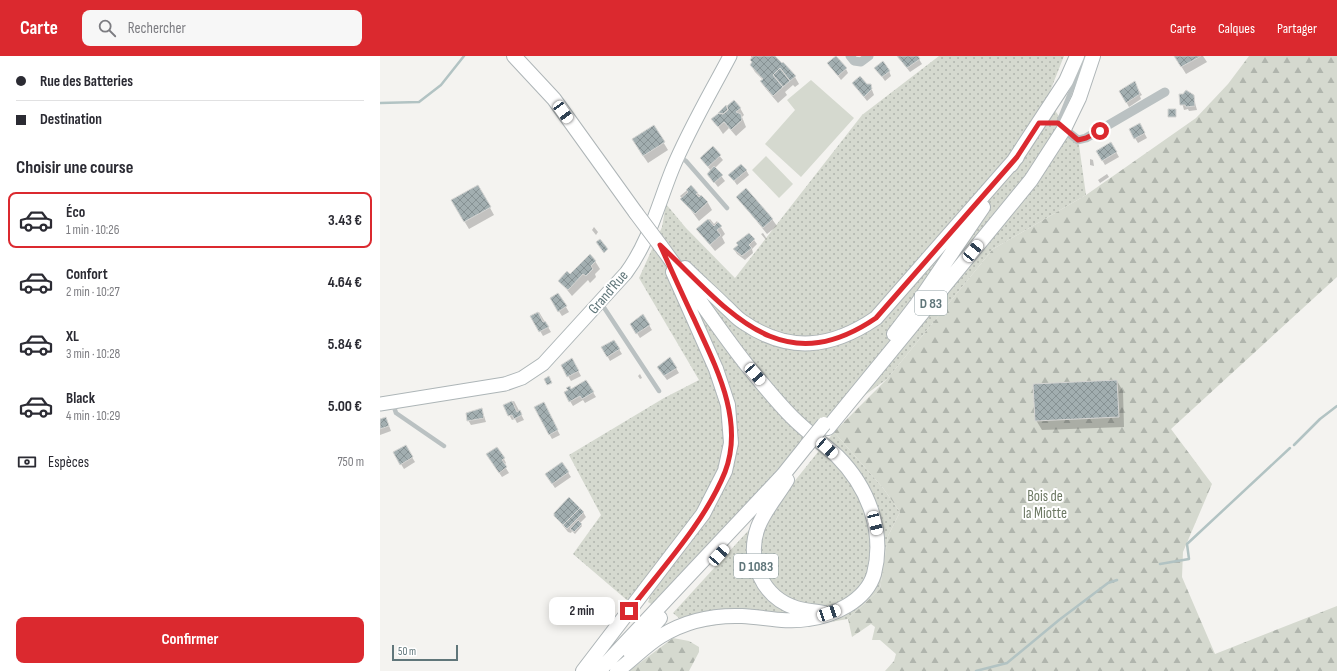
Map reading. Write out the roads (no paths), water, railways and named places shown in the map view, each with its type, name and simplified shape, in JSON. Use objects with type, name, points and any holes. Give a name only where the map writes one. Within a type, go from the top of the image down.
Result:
[{"type":"main road","points":[[514,56],[554,99],[746,363],[791,416],[838,458],[859,483],[872,511],[878,535],[878,559],[871,582],[861,595],[844,608],[808,619],[781,620],[741,616],[711,617],[696,621],[660,636],[617,671]]},
{"type":"main road","name":"D 83","points":[[826,426],[917,304],[1017,157],[1066,81],[1077,56]]},
{"type":"main road","name":"D 83","points":[[599,671],[810,446],[1031,180],[1061,126],[1079,98],[1093,56]]},
{"type":"main road","points":[[660,245],[742,322],[773,339],[803,344],[830,341],[856,331],[876,318],[1017,157]]},
{"type":"main road","points":[[583,671],[703,514],[725,471],[732,443],[728,405],[716,369],[660,245]]},
{"type":"main road","name":"D 83","points":[[612,671],[787,480],[810,446]]},
{"type":"main road","name":"D 1083","points":[[787,480],[759,526],[755,542],[755,562],[762,582],[773,596],[796,608],[829,613]]},
{"type":"street","name":"Grand'Rue","points":[[386,403],[505,384],[522,378],[543,364],[637,258],[645,242],[678,157],[730,56]]},
{"type":"street","points":[[850,56],[854,61],[861,62],[869,56]]},
{"type":"street","points":[[1061,126],[1078,140],[1086,138],[1165,92]]},
{"type":"lane","points":[[1039,123],[1061,126],[1085,56]]},
{"type":"lane","points":[[678,157],[686,161],[727,208]]},
{"type":"lane","points":[[600,301],[659,391]]},
{"type":"lane","points":[[386,403],[396,413],[444,446]]},
{"type":"waterway","points":[[380,103],[419,102],[441,85],[464,56]]},
{"type":"waterway","points":[[1294,445],[1320,419],[1337,406]]},
{"type":"waterway","points":[[1160,564],[1189,559],[1187,544],[1290,448]]},
{"type":"waterway","points":[[976,671],[1007,663],[1059,620],[1108,583],[1117,580]]},
{"type":"park label","name":"Bois de la Miotte","points":[[1045,504]]}]
